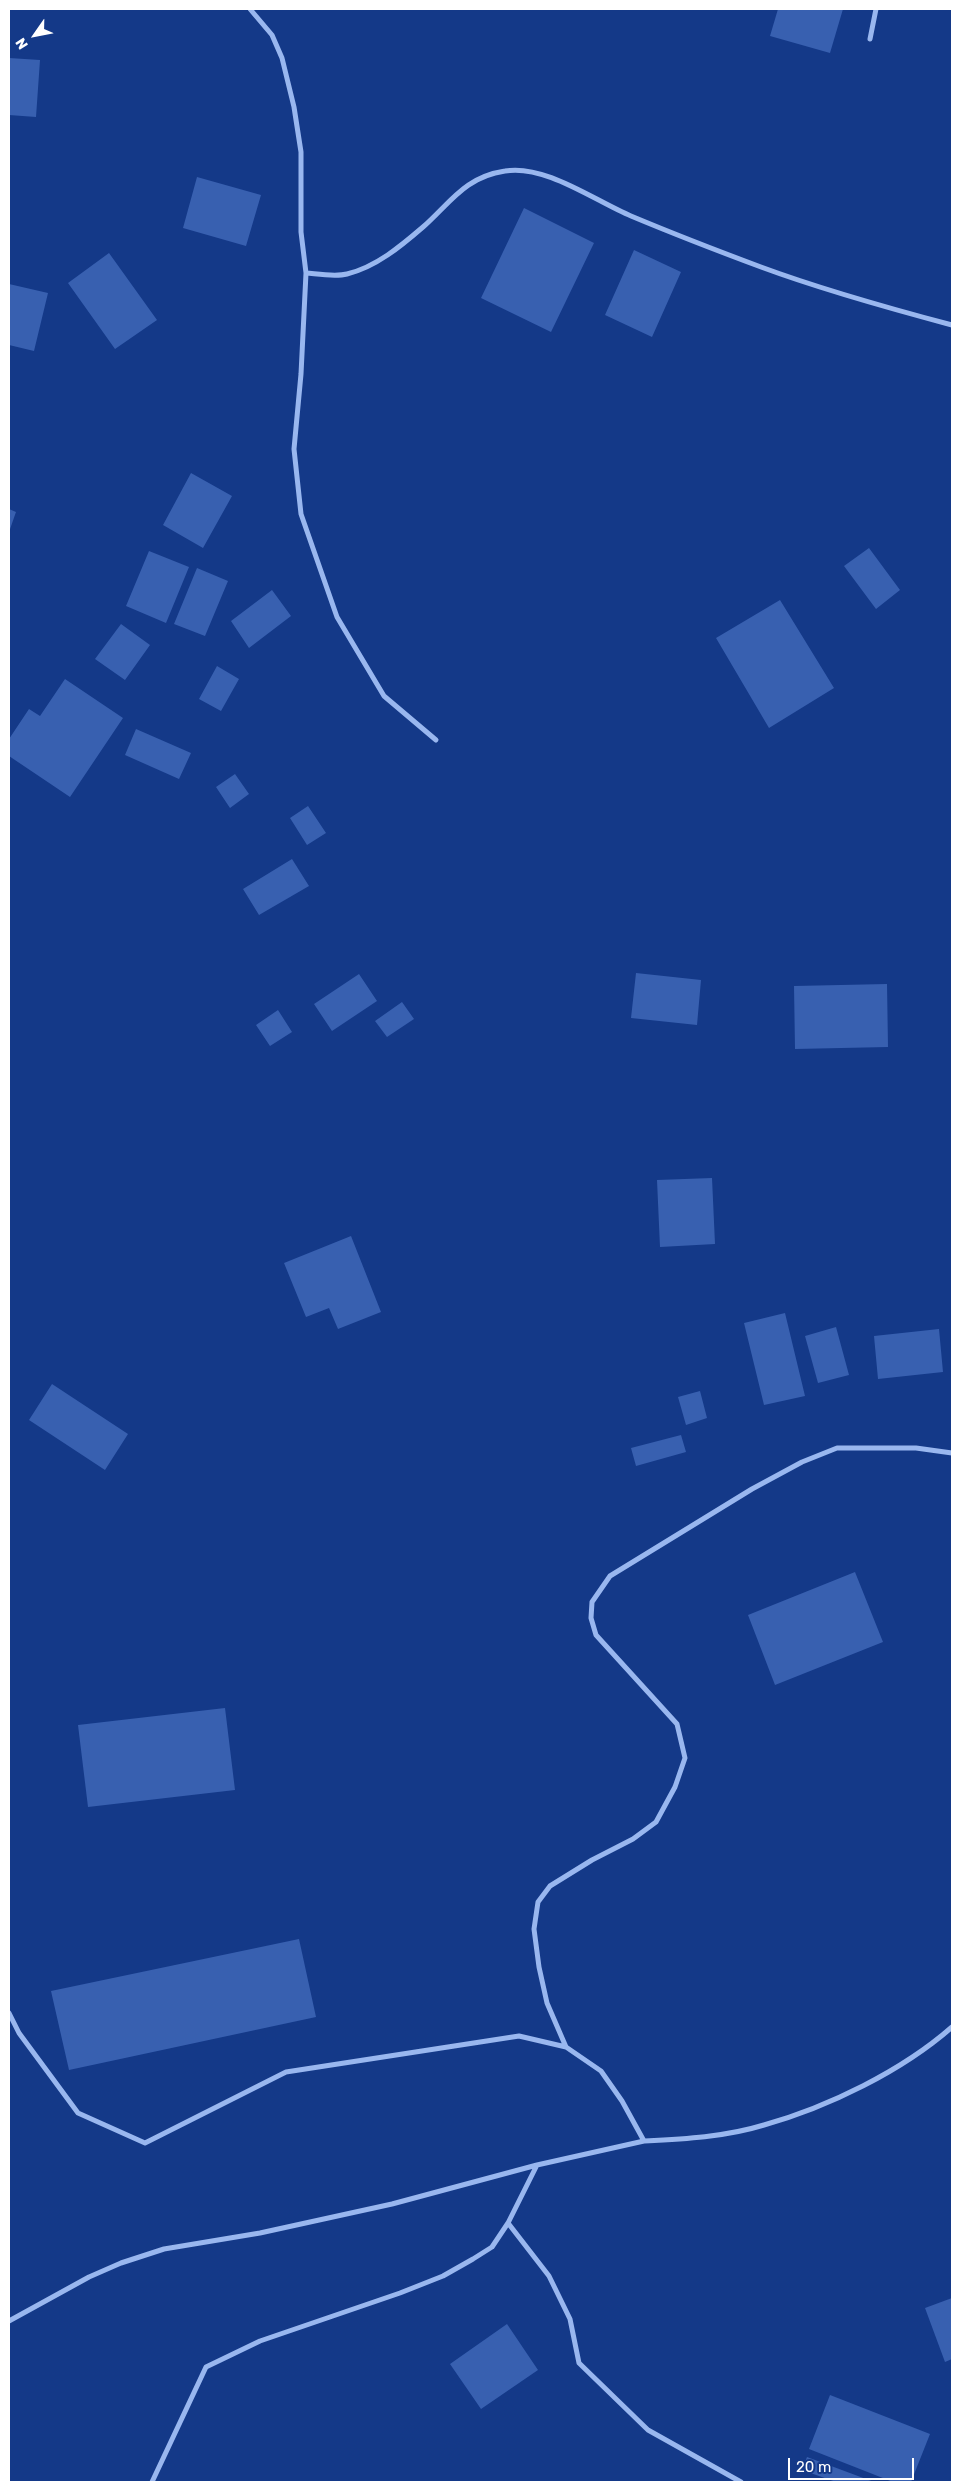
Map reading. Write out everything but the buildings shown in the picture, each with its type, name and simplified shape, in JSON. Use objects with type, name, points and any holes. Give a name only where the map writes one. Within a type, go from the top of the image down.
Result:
[{"type":"street","points":[[250,9],[272,35],[282,58],[294,107],[301,152],[301,232],[306,273],[301,374],[294,449],[301,514],[337,617],[384,696],[436,740]]},
{"type":"street","points":[[870,39],[876,9]]},
{"type":"street","points":[[306,273],[345,275],[376,263],[423,227],[464,186],[480,176],[507,170],[530,172],[565,184],[629,215],[762,267],[872,303],[952,325]]},
{"type":"street","points":[[566,2047],[547,2003],[539,1967],[534,1929],[538,1902],[550,1886],[592,1860],[633,1839],[656,1822],[675,1787],[685,1758],[677,1724],[596,1635],[590,1618],[592,1602],[610,1576],[752,1489],[802,1462],[837,1448],[916,1448],[952,1452]]},
{"type":"street","points":[[9,2013],[19,2033],[78,2113],[145,2144],[286,2072],[519,2036],[566,2047],[601,2071],[622,2100],[644,2141]]},
{"type":"street","points":[[9,2320],[89,2277],[121,2263],[164,2249],[260,2233],[392,2204],[537,2165],[644,2141],[698,2138],[764,2126],[827,2102],[890,2072],[952,2028]]},
{"type":"street","points":[[152,2482],[206,2367],[260,2341],[400,2293],[443,2276],[492,2247],[508,2223],[537,2165]]},
{"type":"street","points":[[508,2223],[550,2276],[570,2319],[579,2363],[648,2430],[741,2482]]}]
